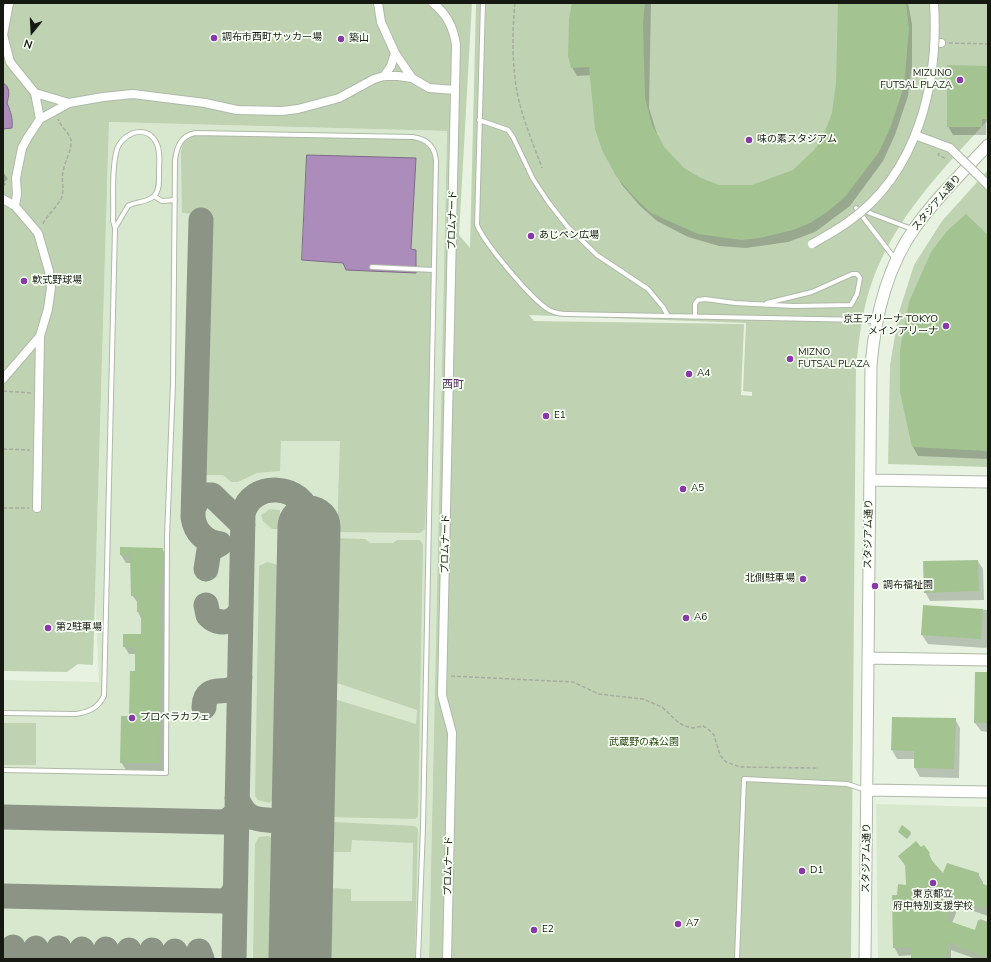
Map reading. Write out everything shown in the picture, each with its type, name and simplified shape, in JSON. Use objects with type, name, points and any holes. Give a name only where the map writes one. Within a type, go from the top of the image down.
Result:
[{"type":"street","points":[[9,3],[3,35],[10,62],[35,93],[40,119]]},
{"type":"street","points":[[378,3],[381,22],[395,53],[412,78]]},
{"type":"street","name":"プロムナード","points":[[433,3],[448,19],[455,36],[443,675],[443,698],[452,733],[447,959]]},
{"type":"street","points":[[812,244],[849,221],[882,190],[908,152],[928,96],[938,43],[934,3]]},
{"type":"street","points":[[384,76],[391,66],[395,53]]},
{"type":"street","points":[[15,206],[17,194],[16,178],[22,148],[40,119],[69,103],[133,94],[205,103],[237,110],[282,111],[298,109],[339,98],[384,76],[412,78],[429,88],[455,90]]},
{"type":"street","points":[[35,93],[69,103]]},
{"type":"street","points":[[915,134],[950,148],[988,185]]},
{"type":"street","name":"スタジアム通り","points":[[865,959],[868,790],[871,365],[876,322],[885,290],[896,261],[913,230],[988,145]]},
{"type":"street","points":[[3,199],[15,206],[38,233],[49,271],[51,288],[48,309],[40,336],[37,508]]},
{"type":"street","points":[[3,379],[40,336]]},
{"type":"street","points":[[870,480],[988,482]]},
{"type":"street","points":[[868,658],[988,660]]},
{"type":"street","points":[[868,790],[988,792]]},
{"type":"lane","points":[[482,3],[477,225],[505,265],[541,303],[557,313],[865,320],[876,322]]},
{"type":"lane","points":[[479,120],[508,130],[541,192],[567,226],[598,255],[648,289],[663,307],[668,316]]},
{"type":"lane","points":[[3,713],[76,714],[88,712],[96,708],[104,696],[115,228],[113,221],[116,153],[122,140],[135,132],[150,136],[158,146],[159,182],[154,196],[148,200],[128,206],[115,228]]},
{"type":"lane","points":[[3,770],[166,773],[167,536],[173,383],[176,150],[180,140],[191,134],[419,138],[431,145],[436,156],[427,537],[423,827],[418,959]]},
{"type":"lane","points":[[154,196],[162,201],[175,200]]},
{"type":"lane","points":[[896,261],[856,208],[913,230]]},
{"type":"lane","points":[[372,266],[434,270]]},
{"type":"lane","points":[[695,317],[695,304],[698,300],[705,299],[735,303],[767,303],[800,306],[851,305],[857,294],[860,278],[857,274],[852,274],[812,292],[767,303]]},
{"type":"lane","points":[[737,959],[744,778],[847,784],[868,790]]},
{"type":"path","points":[[515,3],[513,57],[517,93],[542,168]]},
{"type":"path","points":[[938,43],[988,44]]},
{"type":"path","points":[[38,233],[46,216],[60,200],[64,188],[62,174],[66,158],[71,149],[70,138],[59,123],[55,110]]},
{"type":"path","points":[[3,391],[39,394]]},
{"type":"path","points":[[3,449],[38,450]]},
{"type":"path","points":[[3,508],[37,508]]},
{"type":"path","points":[[443,675],[573,682],[599,694],[643,699],[662,706],[685,726],[692,728],[703,726],[708,729],[714,735],[720,756],[726,762],[740,768],[817,768]]},
{"type":"shaded area","points":[[3,83],[8,89],[9,95],[7,103],[10,109],[12,128],[3,129]]},
{"type":"shaded area","points":[[109,122],[447,131],[429,959],[3,959],[3,680],[99,682],[95,595]]},
{"type":"shaded area","points":[[307,155],[416,158],[411,249],[416,250],[416,273],[346,270],[343,263],[302,260]]},
{"type":"shaded area","name":"東京都立 府中特別支援学校","points":[[876,804],[988,807],[988,959],[878,959]]},
{"type":"green space","name":"武蔵野の森公園","points":[[3,3],[472,3],[459,235],[470,248],[476,3],[988,3],[988,120],[954,157],[907,215],[882,258],[872,282],[863,314],[856,368],[851,959],[429,959],[447,131],[109,122],[93,665],[78,664],[67,672],[3,671]],"holes":[[[529,315],[746,323],[743,391],[752,392],[752,396],[741,395],[744,324],[534,321]]]},
{"type":"green space","points":[[195,135],[423,138],[430,144],[437,163],[425,529],[420,533],[337,532],[340,441],[281,441],[280,471],[257,473],[238,482],[231,482],[223,475],[204,475],[210,215],[182,213],[181,152],[183,143]]},
{"type":"green space","name":"京王アリーナ TOKYO メインアリーナ","points":[[988,170],[988,467],[888,464],[890,365],[899,312],[914,265],[942,221]]},
{"type":"green space","points":[[270,509],[280,510],[279,529],[272,529],[263,521],[261,515]]},
{"type":"green space","points":[[335,538],[365,539],[370,543],[393,543],[397,540],[420,540],[423,545],[418,816],[415,819],[329,817],[331,698],[416,724],[417,710],[331,681]]},
{"type":"green space","points":[[267,562],[275,564],[279,567],[276,798],[269,803],[258,800],[255,796],[259,566]]},
{"type":"green space","points":[[3,723],[36,723],[36,765],[3,765]]},
{"type":"green space","points":[[333,822],[415,826],[418,829],[415,959],[330,959],[331,888],[351,889],[351,901],[412,901],[413,843],[352,840],[351,852],[332,852]]},
{"type":"green space","points":[[268,836],[273,838],[276,846],[274,959],[253,959],[255,844],[259,837]]},
{"type":"building","points":[[572,3],[645,3],[643,23],[645,98],[652,125],[665,148],[684,168],[701,178],[719,185],[752,185],[793,170],[814,150],[822,139],[832,113],[836,83],[838,3],[906,3],[909,29],[904,86],[891,126],[879,152],[845,197],[827,212],[810,223],[793,230],[760,238],[741,240],[698,234],[651,213],[634,197],[616,176],[602,150],[595,129],[589,67],[571,68],[568,56],[569,19]]},
{"type":"building","points":[[947,65],[988,66],[988,119],[982,119],[982,127],[947,127]]},
{"type":"building","name":"京王アリーナ TOKYO メインアリーナ","points":[[966,214],[988,235],[988,451],[912,447],[900,392],[900,350],[909,302],[931,252],[947,231]]},
{"type":"building","points":[[120,547],[163,548],[162,584],[160,584],[161,672],[159,763],[120,763],[121,716],[129,716],[130,671],[135,671],[135,647],[123,647],[123,634],[141,634],[141,612],[137,612],[137,596],[131,596],[130,555],[120,555]]},
{"type":"building","points":[[978,560],[979,591],[924,593],[923,561]]},
{"type":"building","points":[[923,605],[983,609],[981,639],[921,635]]},
{"type":"building","points":[[975,672],[988,672],[988,723],[974,723]]},
{"type":"building","points":[[892,717],[956,718],[954,769],[914,768],[914,751],[891,750]]},
{"type":"building","points":[[902,825],[911,832],[906,838],[898,832]]},
{"type":"building","points":[[916,841],[921,847],[924,845],[930,853],[928,856],[943,873],[947,863],[979,873],[977,881],[988,886],[988,905],[983,909],[954,899],[946,920],[975,930],[978,920],[988,923],[988,958],[947,942],[947,959],[911,959],[911,947],[893,948],[892,895],[897,895],[898,884],[906,885],[905,864],[898,856]]},
{"type":"taxiway","points":[[201,220],[193,517],[198,532],[205,539],[220,544]]},
{"type":"taxiway","points":[[234,959],[243,514],[248,503],[256,495],[266,491],[277,490],[288,492],[298,498],[305,506],[309,518]]},
{"type":"taxiway","points":[[194,507],[200,495],[212,495],[243,525]]},
{"type":"taxiway","points":[[206,569],[209,550],[220,544]]},
{"type":"taxiway","points":[[206,605],[208,615],[212,619],[222,622],[232,620],[236,617],[241,608]]},
{"type":"taxiway","points":[[204,707],[206,698],[209,694],[232,689],[237,685],[240,677]]},
{"type":"taxiway","points":[[279,820],[288,816],[295,810],[300,802],[303,792]]},
{"type":"taxiway","points":[[237,798],[243,810],[251,817],[286,824],[294,831],[302,845]]},
{"type":"taxiway","points":[[3,817],[225,822],[234,816],[237,810]]},
{"type":"taxiway","points":[[3,896],[223,901],[230,898],[235,889]]},
{"type":"taxiway","points":[[13,947],[15,954],[22,959]]},
{"type":"taxiway","points":[[36,948],[39,955],[44,959]]},
{"type":"taxiway","points":[[59,948],[60,953],[66,959]]},
{"type":"taxiway","points":[[82,949],[88,959]]},
{"type":"taxiway","points":[[106,949],[111,959]]},
{"type":"taxiway","points":[[129,950],[134,959]]},
{"type":"taxiway","points":[[152,950],[156,959]]},
{"type":"taxiway","points":[[175,951],[179,959]]},
{"type":"taxiway","points":[[199,951],[202,959]]},
{"type":"runway","points":[[300,959],[309,527]]},
{"type":"place","name":"調布市西町サッカー場","points":[[214,38]]},
{"type":"place","name":"築山","points":[[341,39]]},
{"type":"place","name":"MIZUNO FUTSAL PLAZA","points":[[960,80]]},
{"type":"place","name":"味の素スタジアム","points":[[749,140]]},
{"type":"place","name":"あじペン広場","points":[[531,236]]},
{"type":"place","name":"軟式野球場","points":[[24,281]]},
{"type":"place","name":"京王アリーナ TOKYO メインアリーナ","points":[[946,326]]},
{"type":"place","name":"MIZNO FUTSAL PLAZA","points":[[790,359]]},
{"type":"place","name":"A4","points":[[689,374]]},
{"type":"place","name":"E1","points":[[546,416]]},
{"type":"place","name":"A5","points":[[683,489]]},
{"type":"place","name":"北側駐車場","points":[[803,579]]},
{"type":"place","name":"調布福祉園","points":[[875,586]]},
{"type":"place","name":"A6","points":[[686,618]]},
{"type":"place","name":"第2駐車場","points":[[48,628]]},
{"type":"place","name":"プロペラカフェ","points":[[132,718]]},
{"type":"place","name":"D1","points":[[802,871]]},
{"type":"place","name":"東京都立 府中特別支援学校","points":[[933,883]]},
{"type":"place","name":"A7","points":[[678,924]]},
{"type":"place","name":"E2","points":[[534,930]]},
{"type":"district","name":"西町","points":[[453,385]]}]
